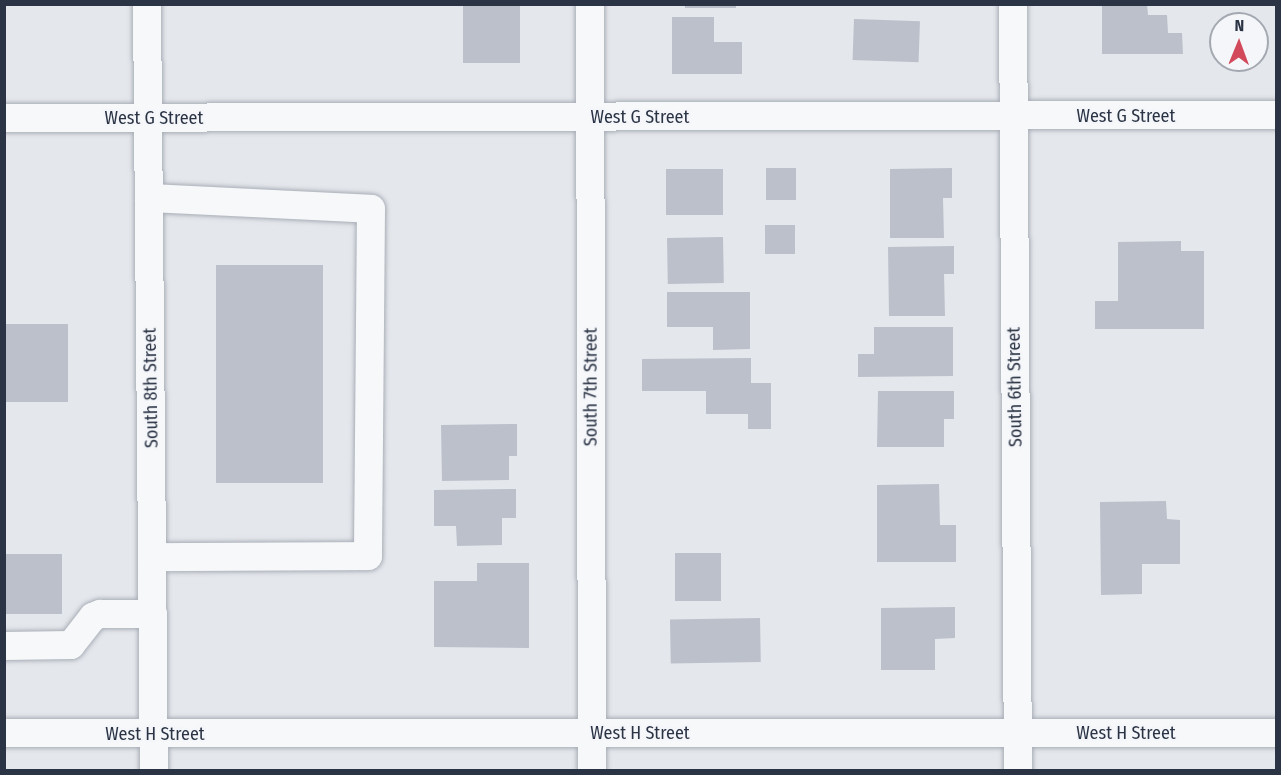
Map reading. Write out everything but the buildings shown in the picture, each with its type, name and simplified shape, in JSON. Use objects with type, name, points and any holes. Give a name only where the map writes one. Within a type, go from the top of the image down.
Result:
[{"type":"street","name":"South 8th Street","points":[[147,4],[154,771]]},
{"type":"street","name":"South 7th Street","points":[[590,4],[592,771]]},
{"type":"street","name":"South 6th Street","points":[[1012,4],[1018,771]]},
{"type":"street","name":"West G Street","points":[[4,118],[1276,116]]},
{"type":"street","points":[[149,198],[371,209],[368,556],[153,557]]},
{"type":"street","points":[[4,646],[71,645],[93,617],[100,614],[153,614]]},
{"type":"street","name":"West H Street","points":[[4,733],[1276,733]]}]
